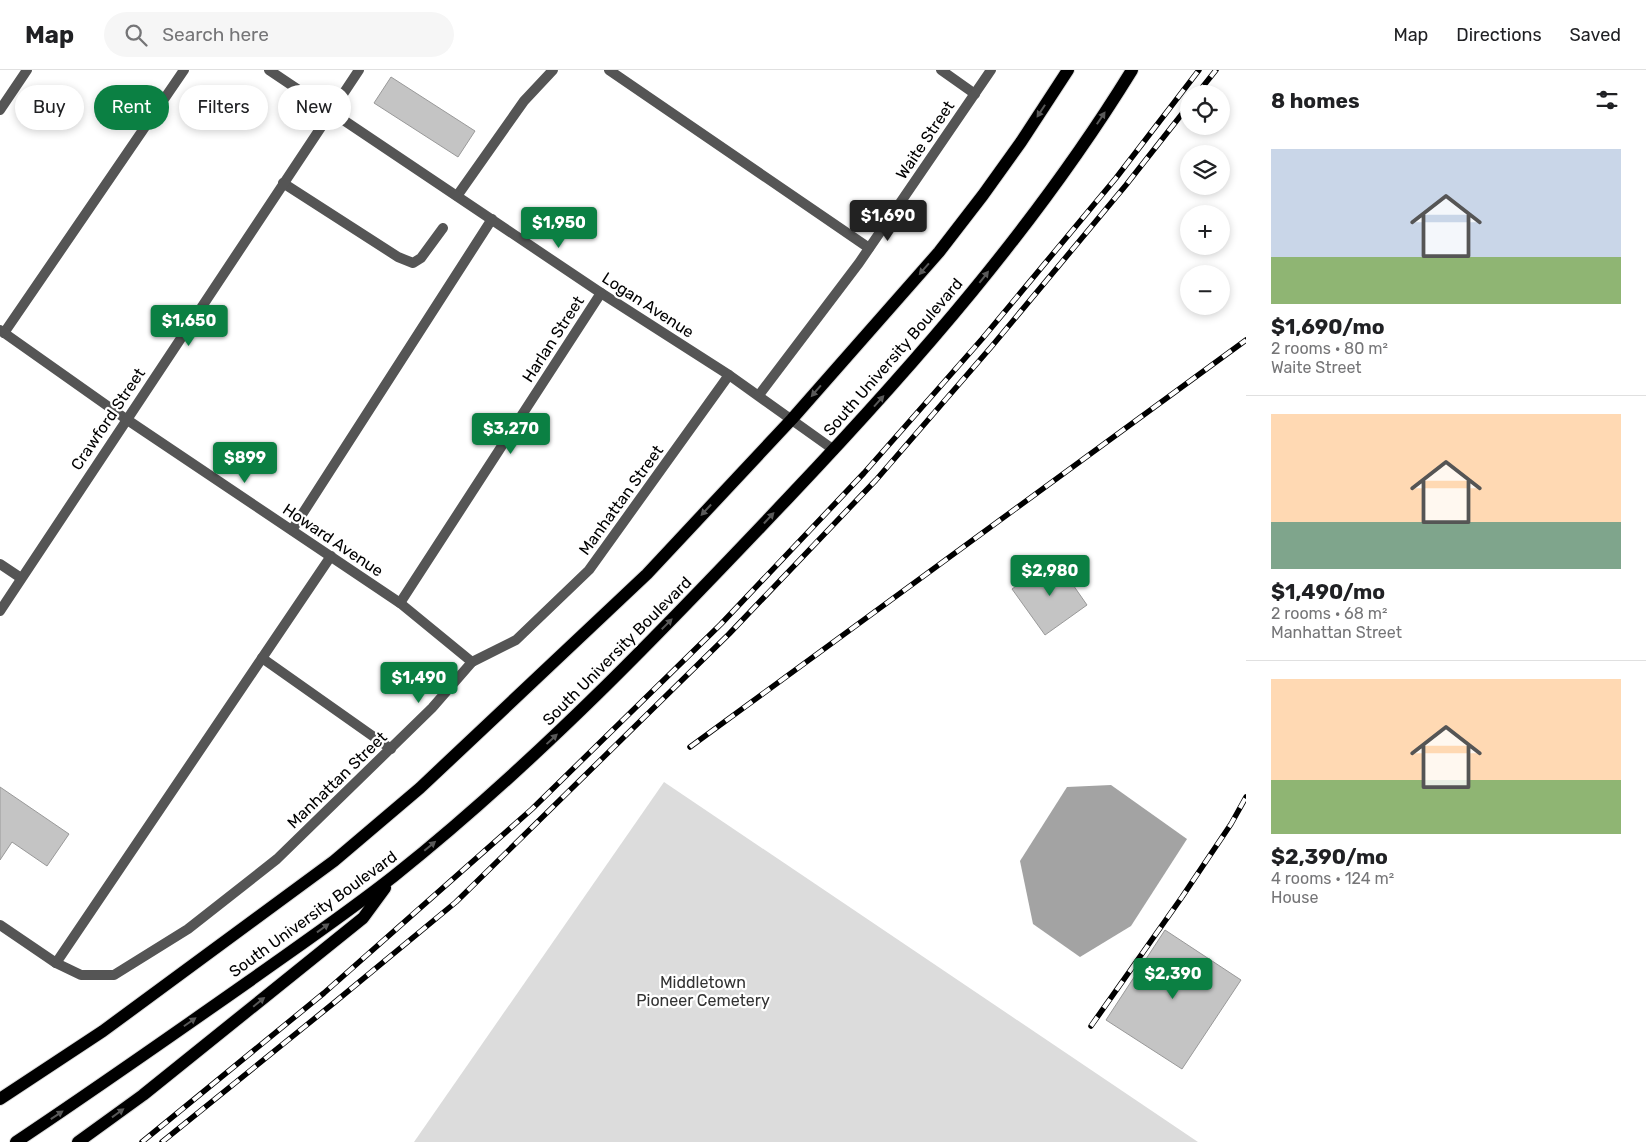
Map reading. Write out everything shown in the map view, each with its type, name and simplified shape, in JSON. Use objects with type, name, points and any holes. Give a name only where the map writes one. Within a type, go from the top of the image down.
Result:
[{"type":"main road","name":"South University Boulevard","points":[[0,1099],[103,1031],[334,861],[420,788],[647,574],[792,419],[939,252],[1021,142],[1068,70]]},
{"type":"main road","name":"South University Boulevard","points":[[16,1142],[98,1088],[392,878],[491,794],[585,707],[834,450],[961,306],[1070,166],[1132,70]]},
{"type":"main road","points":[[78,1142],[143,1095],[363,918],[392,878]]},
{"type":"street","points":[[0,110],[27,70]]},
{"type":"street","points":[[2,332],[184,70]]},
{"type":"street","name":"Logan Avenue","points":[[269,70],[292,85]]},
{"type":"street","name":"Crawford Street","points":[[348,85],[359,70]]},
{"type":"street","points":[[457,196],[524,101],[553,70]]},
{"type":"street","points":[[608,70],[869,248]]},
{"type":"street","points":[[941,70],[975,94]]},
{"type":"street","name":"Waite Street","points":[[759,396],[869,248],[992,70]]},
{"type":"street","name":"Logan Avenue","points":[[351,124],[601,293],[729,375],[834,450]]},
{"type":"street","name":"Crawford Street","points":[[0,610],[318,130]]},
{"type":"street","points":[[283,182],[398,257],[413,263],[421,258],[443,228]]},
{"type":"street","points":[[292,530],[492,219]]},
{"type":"street","name":"Harlan Street","points":[[400,602],[601,293]]},
{"type":"street","name":"Howard Avenue","points":[[2,332],[126,419],[400,602],[472,662]]},
{"type":"street","name":"Manhattan Street","points":[[0,925],[56,963],[81,974],[114,975],[188,929],[277,859],[432,708],[472,662],[516,640],[589,570],[729,375]]},
{"type":"street","points":[[56,963],[331,556]]},
{"type":"street","points":[[0,564],[21,578]]},
{"type":"street","points":[[262,658],[391,748]]},
{"type":"green space","name":"Middletown Pioneer Cemetery","points":[[664,782],[1198,1142],[414,1142]]},
{"type":"shaded area","points":[[1111,785],[1187,839],[1131,926],[1080,957],[1033,924],[1020,861],[1067,787]]},
{"type":"building","points":[[391,77],[475,131],[458,157],[374,103]]},
{"type":"building","points":[[1055,559],[1087,605],[1045,635],[1012,589]]},
{"type":"building","points":[[0,787],[69,834],[47,866],[12,842],[0,860]]},
{"type":"building","points":[[1165,930],[1241,980],[1182,1069],[1106,1020]]},
{"type":"railway","points":[[142,1142],[324,993],[532,809],[721,624],[864,473],[982,339],[1116,178],[1199,70]]},
{"type":"railway","points":[[1204,85],[1216,70]]},
{"type":"railway","points":[[162,1142],[456,902],[729,634],[876,480],[992,346],[1126,185],[1180,116]]},
{"type":"railway","points":[[690,747],[1246,340]]},
{"type":"railway","points":[[1091,1026],[1182,897],[1231,824],[1246,797]]}]
